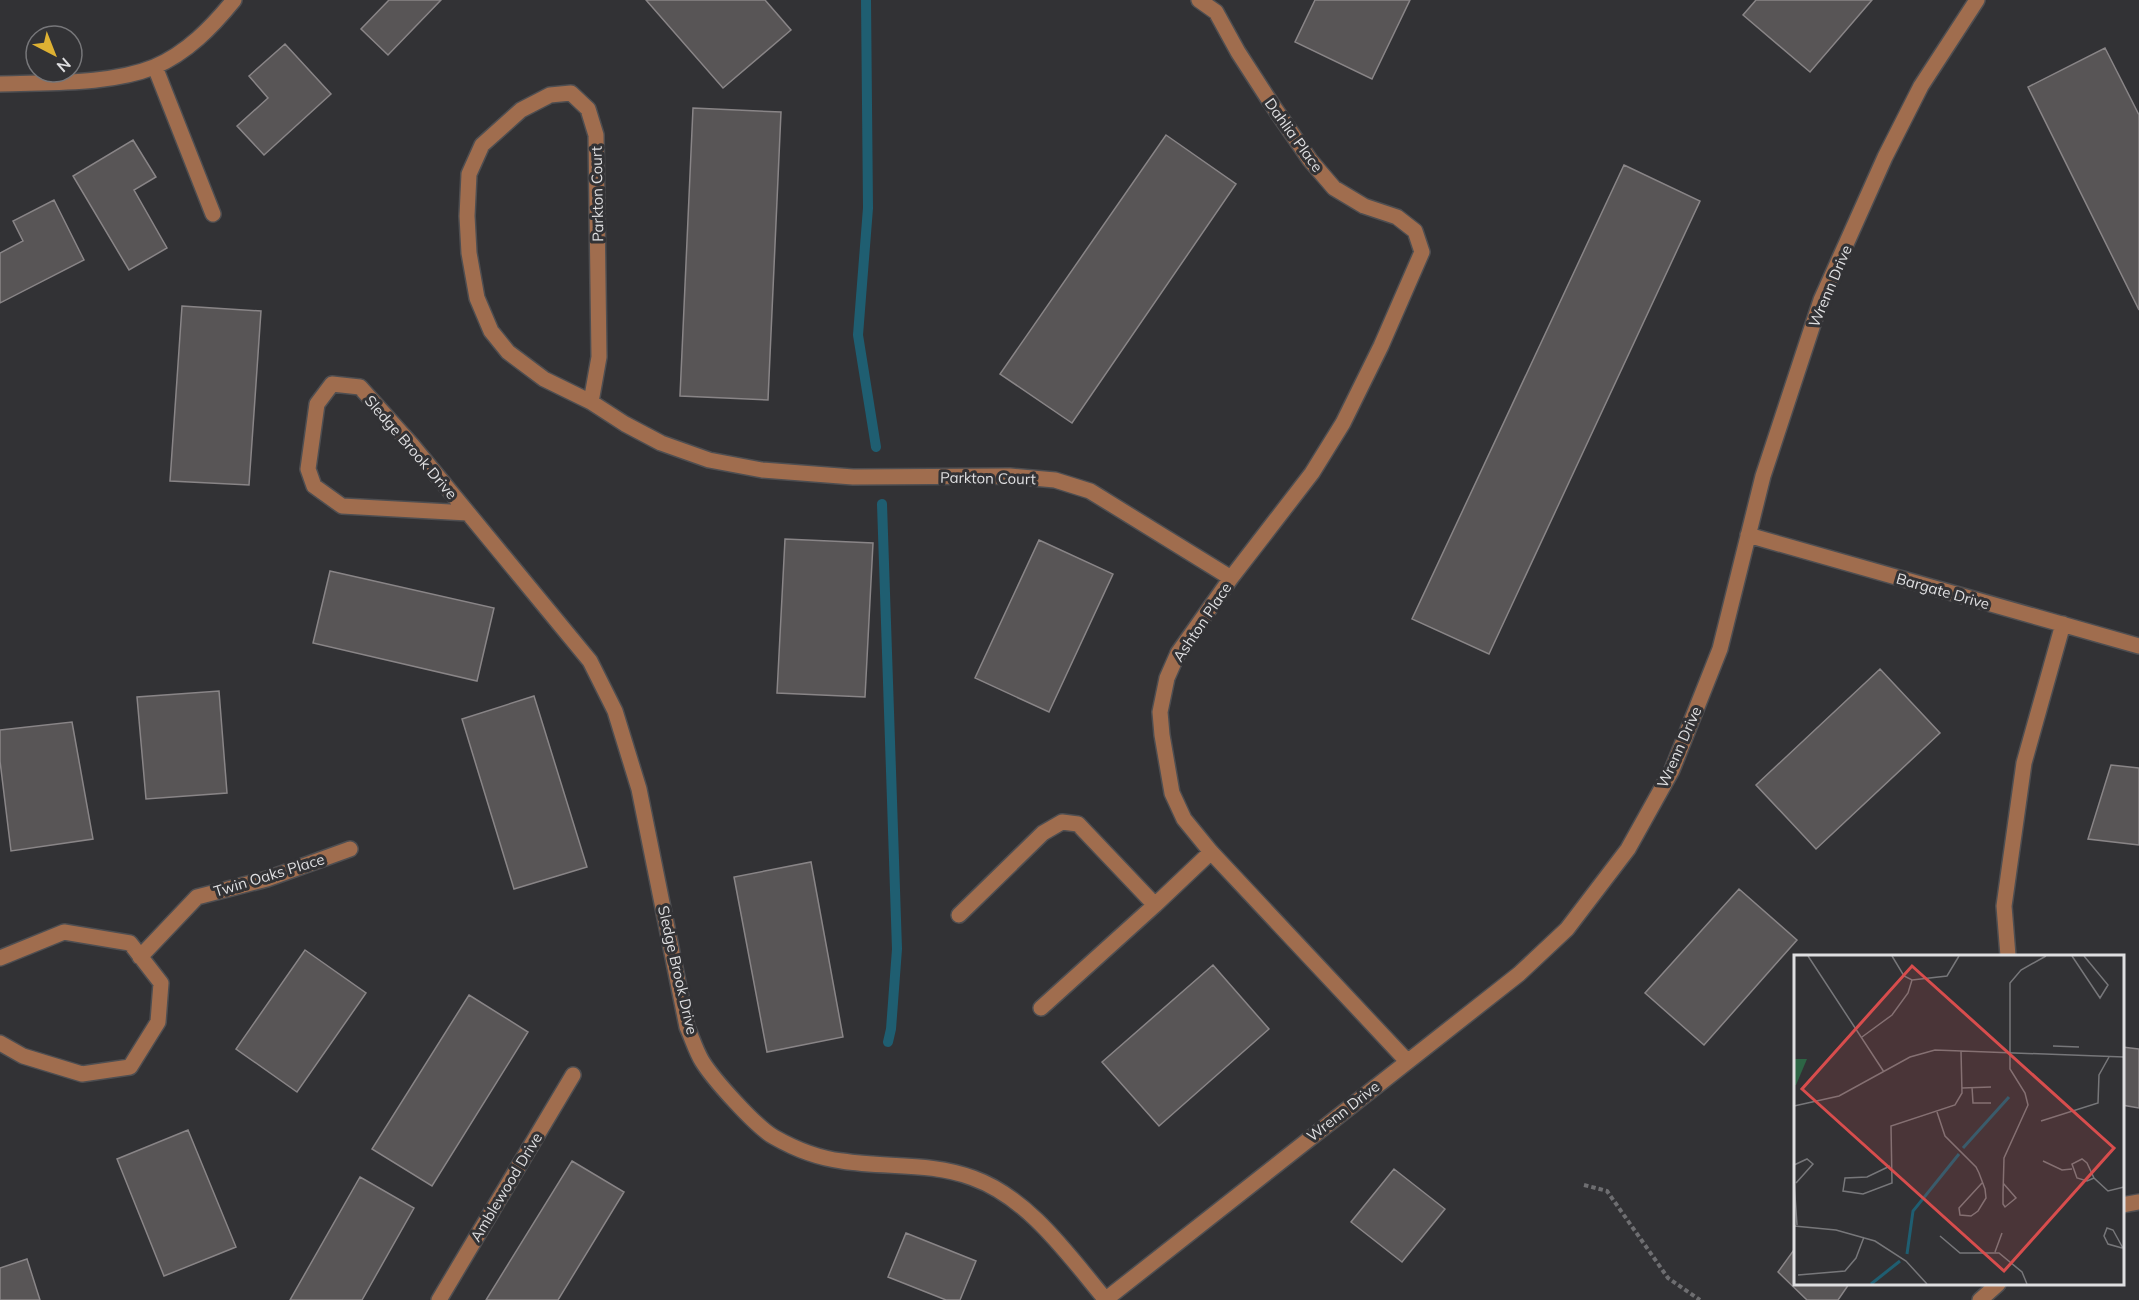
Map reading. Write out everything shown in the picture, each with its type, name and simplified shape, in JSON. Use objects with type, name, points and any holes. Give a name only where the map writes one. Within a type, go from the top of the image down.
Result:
[{"type":"street","points":[[0,84],[125,76],[155,67],[189,46],[216,23],[234,0]]},
{"type":"street","name":"Dahlia Place","points":[[1199,0],[1219,6],[1238,52],[1310,160],[1334,188],[1364,206],[1397,217],[1414,231],[1422,252]]},
{"type":"street","name":"Wrenn Drive","points":[[1105,1300],[1519,974],[1567,929],[1628,849],[1676,761],[1720,649],[1763,476],[1821,300],[1885,157],[1921,86],[1977,0]]},
{"type":"street","points":[[155,67],[213,214]]},
{"type":"street","name":"Parkton Court","points":[[591,402],[599,357],[596,135],[588,109],[571,93],[550,95],[520,110],[482,145],[469,174],[467,216],[469,253],[477,298],[491,331],[508,352],[544,379],[591,402],[661,443],[710,460],[762,470],[853,477],[1010,476],[1055,480],[1090,491],[1231,578]]},
{"type":"street","name":"Ashton Place","points":[[1407,1061],[1211,852],[1184,819],[1172,793],[1160,712],[1167,678],[1178,653],[1231,578],[1312,473],[1343,423],[1381,346],[1422,252]]},
{"type":"street","name":"Sledge Brook Drive","points":[[468,513],[342,506],[314,486],[308,469],[317,404],[332,384],[360,387],[412,445],[590,661],[615,711],[639,789],[687,1027],[702,1061],[724,1088],[772,1136],[814,1156],[852,1162],[936,1167],[973,1178],[1003,1192],[1031,1213],[1105,1300]]},
{"type":"street","name":"Bargate Drive","points":[[1748,534],[2139,646]]},
{"type":"street","points":[[2008,955],[2004,906],[2024,763],[2064,624]]},
{"type":"street","points":[[959,915],[1043,833],[1062,822],[1078,824],[1155,905]]},
{"type":"street","name":"Twin Oaks Place","points":[[140,957],[197,897],[267,879],[350,849]]},
{"type":"street","points":[[1041,1008],[1211,852]]},
{"type":"street","points":[[0,958],[64,932],[130,943],[161,983],[158,1022],[130,1067],[82,1074],[23,1056],[0,1043]]},
{"type":"street","name":"Amblewood Drive","points":[[439,1300],[573,1075]]},
{"type":"street","points":[[2124,1205],[2139,1202]]},
{"type":"street","points":[[1980,1300],[1997,1285]]},
{"type":"path","points":[[1584,1185],[1607,1191],[1668,1278],[1700,1300]]},
{"type":"building","points":[[389,0],[441,0],[388,55],[361,29]]},
{"type":"building","points":[[646,0],[765,0],[791,30],[723,88]]},
{"type":"building","points":[[1315,0],[1410,0],[1372,79],[1295,42]]},
{"type":"building","points":[[1756,0],[1872,0],[1810,72],[1743,15]]},
{"type":"building","points":[[285,44],[331,94],[264,155],[237,126],[268,98],[249,76]]},
{"type":"building","points":[[2105,48],[2139,115],[2139,310],[2028,87]]},
{"type":"building","points":[[693,108],[781,112],[768,400],[680,396]]},
{"type":"building","points":[[1166,135],[1236,184],[1072,423],[1000,374]]},
{"type":"building","points":[[133,140],[156,177],[134,190],[167,248],[129,270],[73,176]]},
{"type":"building","points":[[1624,165],[1700,201],[1489,654],[1412,619]]},
{"type":"building","points":[[54,200],[84,260],[0,303],[0,253],[23,241],[13,221]]},
{"type":"building","points":[[182,306],[261,311],[249,485],[170,481]]},
{"type":"building","points":[[785,539],[873,543],[865,697],[777,693]]},
{"type":"building","points":[[1039,540],[1113,574],[1049,712],[975,678]]},
{"type":"building","points":[[330,571],[494,608],[477,681],[313,643]]},
{"type":"building","points":[[1880,669],[1940,733],[1816,849],[1756,785]]},
{"type":"building","points":[[219,691],[227,793],[146,799],[137,697]]},
{"type":"building","points":[[534,696],[587,867],[514,889],[462,719]]},
{"type":"building","points":[[72,722],[93,839],[11,851],[0,761],[0,730]]},
{"type":"building","points":[[2111,765],[2139,768],[2139,845],[2088,839]]},
{"type":"building","points":[[811,862],[843,1037],[767,1052],[734,877]]},
{"type":"building","points":[[1739,889],[1797,940],[1704,1045],[1645,993]]},
{"type":"building","points":[[305,950],[366,993],[297,1092],[236,1049]]},
{"type":"building","points":[[1213,965],[1269,1029],[1159,1126],[1102,1062]]},
{"type":"building","points":[[469,995],[528,1032],[432,1186],[372,1149]]},
{"type":"building","points":[[2124,1047],[2139,1049],[2139,1108],[2124,1105]]},
{"type":"building","points":[[188,1130],[236,1247],[164,1276],[117,1159]]},
{"type":"building","points":[[572,1161],[624,1192],[558,1300],[486,1300]]},
{"type":"building","points":[[1394,1169],[1445,1209],[1402,1262],[1351,1222]]},
{"type":"building","points":[[360,1177],[414,1208],[362,1300],[290,1300]]},
{"type":"building","points":[[906,1233],[976,1261],[960,1300],[946,1300],[888,1277]]},
{"type":"building","points":[[1794,1250],[1794,1285],[1848,1285],[1838,1300],[1807,1300],[1778,1272]]},
{"type":"building","points":[[27,1259],[40,1300],[0,1300],[0,1268]]},
{"type":"waterway","points":[[866,0],[868,208],[858,335],[876,447]]},
{"type":"waterway","points":[[882,504],[897,949],[888,1042]]}]
